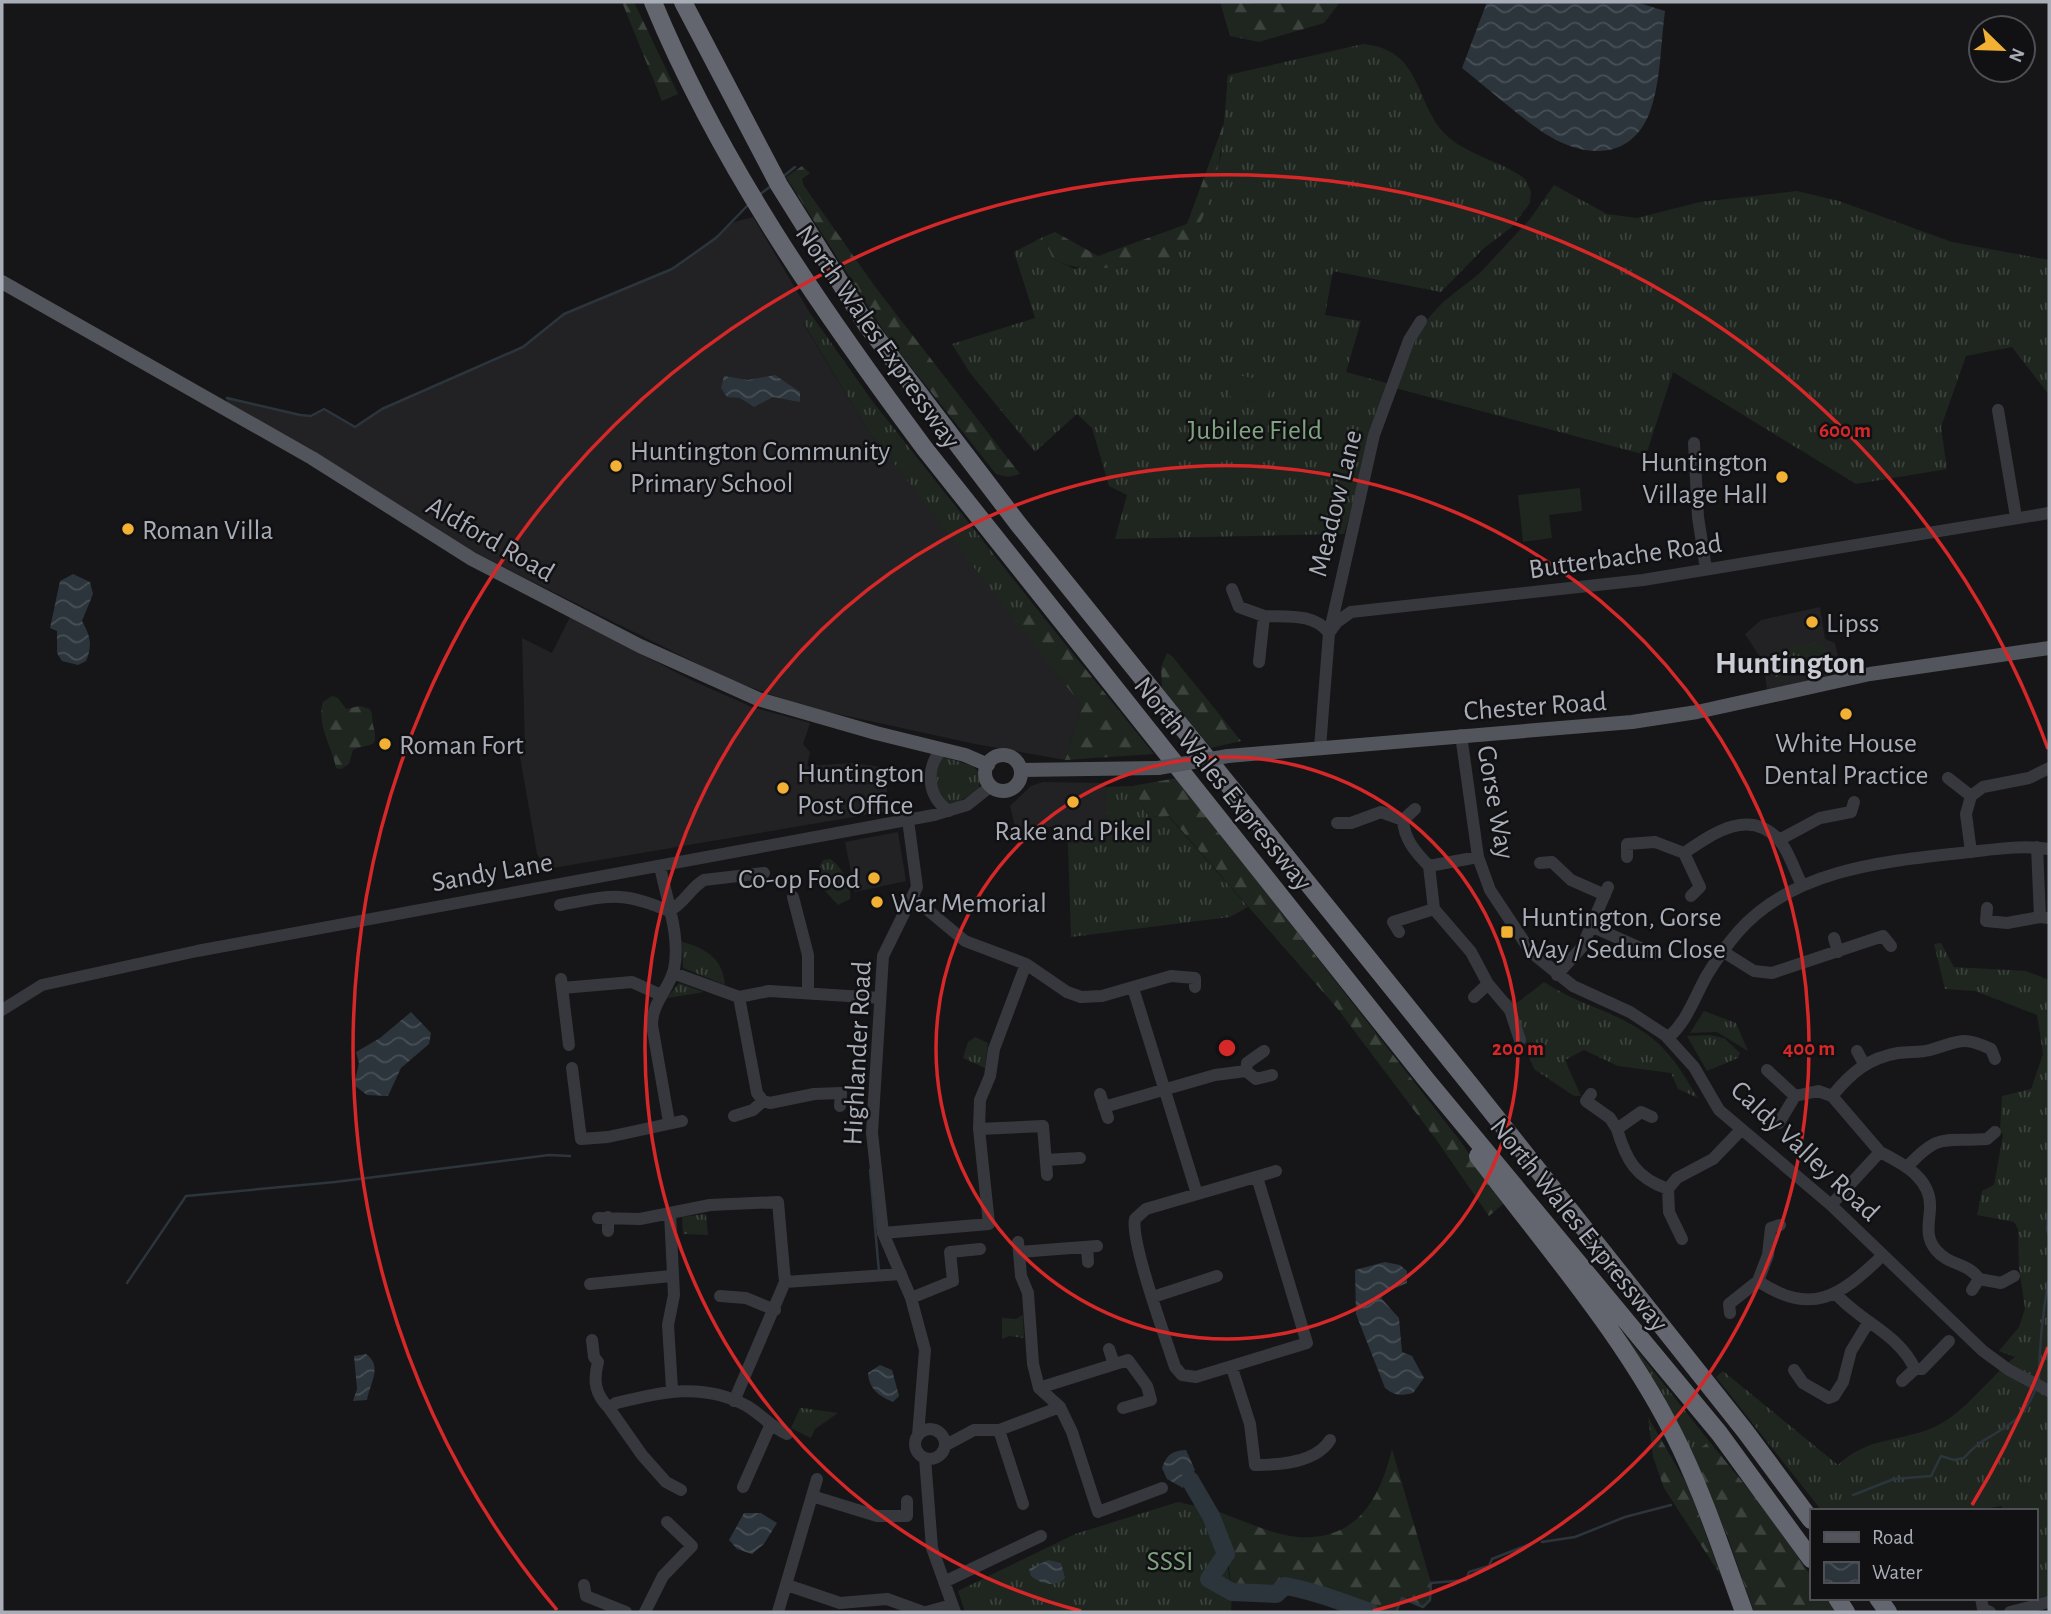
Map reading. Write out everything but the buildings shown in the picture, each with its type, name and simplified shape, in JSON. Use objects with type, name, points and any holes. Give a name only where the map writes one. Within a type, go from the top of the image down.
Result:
[{"type":"highway","name":"North Wales Expressway","points":[[653,2],[707,113],[757,205],[847,344],[925,449],[1426,1078],[1719,1433],[1810,1558]]},
{"type":"highway","name":"North Wales Expressway","points":[[683,2],[779,185],[866,324],[971,463],[1745,1431],[1810,1519]]},
{"type":"highway","points":[[1426,1078],[1471,1147],[1586,1299],[1656,1403],[1680,1448],[1712,1520],[1744,1612]]},
{"type":"highway","points":[[1745,1431],[1810,1513]]},
{"type":"main road","name":"Aldford Road","points":[[2,282],[312,458],[472,559],[628,640],[758,699],[942,749],[988,765]]},
{"type":"main road","name":"Chester Road","points":[[1020,770],[1158,768],[1228,756],[1632,722],[1710,709],[1870,674],[2049,648]]},
{"type":"main road","points":[[998,756],[1007,756],[1017,762],[1020,780],[1009,790],[991,786],[986,778],[988,765],[998,756]]},
{"type":"street","name":"Meadow Lane","points":[[1329,634],[1374,435],[1409,340],[1421,321]]},
{"type":"street","points":[[1998,410],[2015,517]]},
{"type":"street","points":[[1694,443],[1698,517],[1706,569]]},
{"type":"street","name":"Butterbache Road","points":[[1329,634],[1337,622],[1351,612],[1592,587],[2049,513]]},
{"type":"street","points":[[1232,589],[1239,607],[1264,616],[1309,618],[1322,624],[1329,634],[1320,748]]},
{"type":"street","points":[[1259,662],[1264,616]]},
{"type":"street","name":"Gorse Way","points":[[1461,735],[1478,857],[1490,890],[1508,922],[1531,952],[1557,975],[1573,986],[1647,1021],[1668,1038]]},
{"type":"street","points":[[942,749],[932,763],[931,786],[936,800],[949,811]]},
{"type":"street","points":[[1971,852],[1966,814],[1971,796],[1983,787],[2029,778],[2049,768]]},
{"type":"street","points":[[1948,778],[1971,796]]},
{"type":"street","points":[[2029,778],[2029,792]]},
{"type":"street","name":"Sandy Lane","points":[[2,1010],[42,985],[197,951],[908,820],[967,805],[991,786]]},
{"type":"street","points":[[1779,840],[1820,818],[1843,815],[1859,808]]},
{"type":"street","points":[[1404,820],[1415,809]]},
{"type":"street","points":[[1337,823],[1351,829],[1381,812],[1404,820]]},
{"type":"street","name":"Highlander Road","points":[[908,820],[917,887],[883,956],[872,1133],[883,1233],[911,1298],[925,1350],[920,1415],[922,1432]]},
{"type":"street","points":[[1404,820],[1416,852],[1429,866],[1434,909],[1471,952],[1488,984],[1510,1010],[1520,1040]]},
{"type":"street","points":[[1684,853],[1725,827],[1756,827],[1779,840],[1802,885]]},
{"type":"street","points":[[1625,846],[1655,842],[1684,853],[1700,890]]},
{"type":"street","points":[[1668,1038],[1679,1028],[1694,1006],[1706,977],[1741,929],[1802,885],[1867,866],[1971,852],[2043,848],[2045,917],[2007,923],[1983,918]]},
{"type":"street","points":[[1429,866],[1478,857]]},
{"type":"street","points":[[1550,859],[1571,880],[1606,891],[1582,947],[1557,975]]},
{"type":"street","points":[[572,1068],[581,1145],[675,1121],[652,1025],[652,1011],[673,973],[676,955],[660,866]]},
{"type":"street","points":[[560,905],[617,894],[636,897],[669,911],[679,906],[697,884],[704,880],[764,873]]},
{"type":"street","points":[[793,897],[808,955],[808,993]]},
{"type":"street","points":[[912,897],[965,941],[1026,964],[1068,992],[1081,996],[1102,996],[1171,976],[1197,978]]},
{"type":"street","points":[[1393,924],[1434,909]]},
{"type":"street","points":[[1592,927],[1655,953]]},
{"type":"street","points":[[1723,951],[1754,971],[1772,973],[1838,952],[1885,931],[1891,946]]},
{"type":"street","points":[[1834,938],[1838,952]]},
{"type":"street","points":[[989,1224],[979,1129],[980,1100],[990,1076],[994,1049],[1026,964]]},
{"type":"street","points":[[673,973],[739,997],[769,991],[880,998]]},
{"type":"street","points":[[569,1045],[561,983],[632,982],[661,995]]},
{"type":"street","points":[[1474,998],[1488,984]]},
{"type":"street","points":[[1133,988],[1198,1194]]},
{"type":"street","points":[[739,997],[757,1093],[763,1101],[770,1103],[814,1094],[841,1094]]},
{"type":"street","name":"Caldy Valley Road","points":[[1668,1038],[1693,1067],[1719,1110],[1740,1131],[1831,1205],[1983,1350],[2041,1388]]},
{"type":"street","points":[[1832,1096],[1852,1072],[1882,1057],[1932,1049],[1961,1039],[1973,1040],[1996,1050]]},
{"type":"street","points":[[1246,1071],[1247,1063],[1254,1055],[1264,1051]]},
{"type":"street","points":[[1857,1051],[1864,1064]]},
{"type":"street","points":[[1767,1070],[1795,1096]]},
{"type":"street","points":[[1104,1106],[1215,1075],[1246,1071],[1256,1079],[1272,1075]]},
{"type":"street","points":[[1779,1124],[1795,1096],[1818,1091],[1832,1096],[1880,1152],[1908,1166],[1919,1176],[1929,1199],[1927,1225],[1930,1240],[1937,1251],[1949,1261],[1972,1268],[1975,1285],[2001,1283],[2014,1276]]},
{"type":"street","points":[[1584,1098],[1609,1118],[1633,1168],[1649,1181],[1668,1189]]},
{"type":"street","points":[[734,1116],[753,1110],[763,1101]]},
{"type":"street","points":[[1616,1129],[1645,1111]]},
{"type":"street","points":[[979,1129],[1043,1119],[1047,1175]]},
{"type":"street","points":[[1682,1229],[1669,1212],[1668,1189],[1677,1178],[1722,1152],[1740,1131]]},
{"type":"street","points":[[1908,1166],[1924,1148],[1934,1142],[1992,1140]]},
{"type":"street","points":[[1831,1205],[1880,1152]]},
{"type":"street","points":[[1046,1160],[1080,1158]]},
{"type":"street","points":[[1257,1177],[1313,1344],[1196,1377],[1182,1375],[1175,1367],[1153,1297],[1134,1231],[1135,1219],[1146,1209],[1276,1171]]},
{"type":"street","points":[[734,1401],[785,1282],[777,1188]]},
{"type":"street","points":[[608,1231],[603,1217],[640,1219],[710,1205],[778,1202]]},
{"type":"street","points":[[670,1213],[674,1295],[668,1325],[672,1389]]},
{"type":"street","points":[[883,1233],[1003,1221]]},
{"type":"street","points":[[1726,1306],[1758,1281],[1768,1255],[1772,1225]]},
{"type":"street","points":[[1088,1262],[1092,1247],[1018,1247],[1021,1276],[1028,1293],[1033,1363],[1039,1388],[1060,1407],[1088,1498],[1098,1512],[1162,1488]]},
{"type":"street","points":[[911,1298],[953,1281],[950,1252],[980,1249]]},
{"type":"street","points":[[1758,1281],[1790,1298],[1821,1298],[1836,1294],[1882,1256]]},
{"type":"street","points":[[785,1282],[901,1274]]},
{"type":"street","points":[[590,1284],[671,1276]]},
{"type":"street","points":[[1153,1297],[1217,1276]]},
{"type":"street","points":[[1836,1294],[1868,1323],[1892,1337],[1916,1369]]},
{"type":"street","points":[[726,1298],[775,1310]]},
{"type":"street","points":[[1794,1368],[1803,1383],[1829,1401],[1840,1390],[1851,1350],[1868,1323]]},
{"type":"street","points":[[593,1340],[594,1357],[598,1362],[594,1379],[597,1392],[642,1455],[666,1482],[681,1490]]},
{"type":"street","points":[[1902,1381],[1916,1369],[1922,1369],[1949,1341]]},
{"type":"street","points":[[1109,1349],[1114,1364]]},
{"type":"street","points":[[1039,1388],[1128,1360],[1147,1386],[1151,1400],[1123,1408]]},
{"type":"street","points":[[1232,1368],[1250,1424],[1253,1469],[1329,1450]]},
{"type":"street","points":[[609,1408],[616,1403],[672,1389],[702,1391],[748,1407],[770,1426],[787,1434]]},
{"type":"street","points":[[787,1585],[840,1603],[887,1600],[925,1612],[954,1609],[932,1548],[930,1459],[948,1442],[974,1430],[999,1430],[1060,1407]]},
{"type":"street","points":[[750,1481],[770,1426]]},
{"type":"street","points":[[999,1430],[1024,1504]]},
{"type":"street","points":[[930,1459],[916,1448],[922,1432],[939,1432],[948,1442]]},
{"type":"street","points":[[778,1612],[817,1479]]},
{"type":"street","points":[[812,1496],[877,1516],[908,1522],[907,1502]]},
{"type":"street","points":[[645,1612],[663,1576],[696,1549],[667,1522]]},
{"type":"street","points":[[944,1582],[988,1564],[1041,1536]]},
{"type":"street","points":[[585,1596],[626,1612]]},
{"type":"street","points":[[2010,1612],[2049,1602]]},
{"type":"shaded area","name":"Huntington Community Primary School","points":[[753,217],[810,313],[803,323],[866,427],[1082,706],[1065,760],[975,744],[810,708],[732,681],[469,550],[226,403],[227,398],[311,416],[324,409],[355,427],[382,409],[523,347],[564,314],[672,269],[734,222]]},
{"type":"shaded area","points":[[1820,607],[1825,639],[1835,643],[1842,675],[1767,689],[1763,662],[1745,634],[1761,620]]},
{"type":"shaded area","points":[[570,617],[691,680],[752,707],[810,723],[803,744],[810,752],[807,766],[851,763],[889,768],[886,778],[889,811],[547,869],[537,854],[519,751],[525,749],[522,638],[552,653]]},
{"type":"shaded area","points":[[1043,782],[1105,783],[1108,841],[1068,844],[1054,826],[1017,835],[1010,806],[1031,786]]},
{"type":"shaded area","points":[[898,832],[906,881],[855,892],[845,842]]},
{"type":"green space","points":[[622,2],[634,2],[678,94],[662,101]]},
{"type":"green space","points":[[1220,2],[1340,2],[1324,23],[1259,42],[1230,36]]},
{"type":"green space","name":"Jubilee Field","points":[[1363,44],[1382,48],[1397,56],[1415,79],[1435,121],[1445,134],[1463,147],[1525,179],[1531,192],[1530,203],[1512,227],[1484,248],[1441,292],[1333,271],[1325,315],[1361,321],[1346,372],[1390,384],[1344,534],[1115,539],[1127,495],[1109,486],[1092,428],[1077,414],[1035,452],[970,373],[952,344],[1035,318],[1014,252],[1043,237],[1053,259],[1075,269],[1200,224],[1221,156],[1228,75]]},
{"type":"green space","points":[[1224,123],[1217,172],[1207,207],[1192,237],[1182,249],[1159,261],[1133,266],[1083,268],[1053,259],[1043,237],[1055,232],[1098,256],[1187,224]]},
{"type":"green space","points":[[802,166],[810,173],[802,179],[804,186],[876,288],[1020,474],[1008,477],[996,474],[889,339],[786,177]]},
{"type":"green space","points":[[1554,185],[1607,214],[1637,218],[1700,202],[1797,191],[1839,201],[1952,242],[2049,260],[2049,395],[2012,347],[1966,356],[1941,427],[1947,469],[1856,484],[1673,372],[1646,455],[1395,388],[1423,324],[1443,302],[1480,273],[1530,219]]},
{"type":"green space","points":[[810,313],[873,402],[1045,619],[1014,608],[1010,614],[866,427],[803,322]]},
{"type":"green space","points":[[1233,374],[1271,382],[1266,405],[1228,396]]},
{"type":"green space","points":[[1580,488],[1582,511],[1549,515],[1552,538],[1523,542],[1518,495]]},
{"type":"green space","points":[[1014,608],[1045,619],[1154,754],[1065,760],[1082,706],[1010,614]]},
{"type":"green space","points":[[1816,642],[1827,648],[1831,666],[1775,677],[1775,653],[1781,649]]},
{"type":"green space","points":[[1167,653],[1241,741],[1211,748],[1162,688],[1161,667]]},
{"type":"green space","points":[[332,696],[338,698],[346,709],[360,706],[370,709],[375,733],[374,742],[353,750],[349,764],[341,769],[336,768],[325,735],[321,711],[323,702]]},
{"type":"green space","points":[[944,757],[973,766],[982,776],[978,790],[954,805],[946,804],[935,787],[939,759]]},
{"type":"green space","points":[[1177,778],[1461,1142],[1503,1204],[1489,1216],[1435,1138],[1337,1008],[1169,816],[1149,817],[1132,786]]},
{"type":"green space","points":[[1132,786],[1149,817],[1168,816],[1248,907],[1230,917],[1071,937],[1068,844],[1108,841],[1105,787]]},
{"type":"green space","points":[[830,859],[842,871],[849,888],[850,899],[838,905],[819,884],[816,874],[823,860]]},
{"type":"green space","points":[[682,942],[712,956],[721,968],[725,985],[683,968]]},
{"type":"green space","points":[[1941,943],[1954,967],[2026,971],[2049,980],[2049,1597],[2037,1599],[2037,1509],[2003,1509],[2001,1506],[1985,1509],[1820,1509],[1716,1377],[1723,1371],[1838,1465],[1863,1448],[1915,1434],[1942,1423],[1961,1409],[2015,1357],[1999,1351],[2019,1327],[2025,1308],[2019,1268],[2018,1229],[2014,1222],[1977,1215],[1982,1191],[1994,1185],[2003,1135],[2000,1130],[2002,1096],[2031,1089],[2043,1054],[2037,1015],[1975,991],[1945,989],[1934,944]]},
{"type":"green space","points":[[1544,982],[1631,1024],[1651,1037],[1674,1061],[1698,1098],[1678,1089],[1671,1073],[1618,1066],[1584,1050],[1565,1060],[1581,1096],[1574,1096],[1534,1069],[1505,997],[1517,1003]]},
{"type":"green space","points":[[679,983],[704,992],[667,998]]},
{"type":"green space","points":[[1704,1011],[1736,1023],[1748,1051],[1717,1032],[1690,1033]]},
{"type":"green space","points":[[1710,1035],[1724,1038],[1740,1053],[1738,1058],[1707,1071],[1687,1036]]},
{"type":"green space","points":[[975,1037],[988,1043],[985,1068],[963,1058],[968,1042]]},
{"type":"green space","points":[[706,1214],[708,1235],[683,1234],[682,1217]]},
{"type":"green space","points":[[1605,1310],[1709,1441],[1693,1455]]},
{"type":"green space","points":[[1023,1315],[1024,1338],[1009,1336],[1002,1339],[1002,1318],[1016,1319]]},
{"type":"green space","points":[[800,1408],[838,1413],[815,1429],[811,1438],[791,1428]]},
{"type":"green space","points":[[1648,1417],[1689,1488],[1721,1576],[1664,1488],[1653,1457]]},
{"type":"green space","points":[[1709,1441],[1763,1507],[1810,1575],[1810,1600],[1828,1600],[1837,1612],[1754,1612],[1727,1535],[1693,1455]]},
{"type":"green space","points":[[1392,1449],[1431,1583],[1430,1600],[1423,1607],[1402,1598],[1396,1612],[1367,1609],[1285,1586],[1276,1594],[1232,1592],[1228,1559],[1213,1510],[1290,1536],[1331,1534],[1347,1527],[1371,1503]]},
{"type":"green space","name":"SSSI","points":[[1178,1502],[1213,1510],[1208,1515],[1226,1562],[1231,1586],[1231,1612],[965,1612],[958,1591],[1075,1534]]},
{"type":"water","points":[[1487,2],[1636,2],[1665,11],[1656,91],[1647,119],[1639,132],[1628,142],[1603,151],[1572,147],[1534,126],[1462,68]]},
{"type":"water","points":[[775,375],[800,392],[800,402],[773,397],[754,407],[740,398],[727,397],[721,388],[724,376],[748,380]]},
{"type":"water","points":[[73,574],[90,582],[93,594],[82,621],[89,636],[89,650],[86,661],[78,665],[62,661],[57,653],[57,631],[50,628],[60,581]]},
{"type":"water","points":[[411,1012],[431,1033],[429,1044],[401,1068],[388,1096],[367,1095],[354,1085],[359,1063],[356,1052],[380,1038]]},
{"type":"water","points":[[1385,1262],[1400,1265],[1407,1271],[1407,1283],[1388,1291],[1381,1298],[1399,1318],[1402,1352],[1412,1356],[1424,1378],[1413,1393],[1405,1395],[1395,1394],[1385,1388],[1356,1314],[1355,1270]]},
{"type":"water","points":[[366,1354],[375,1369],[367,1400],[353,1401],[357,1389],[354,1356]]},
{"type":"water","points":[[880,1365],[892,1370],[899,1396],[893,1402],[879,1394],[870,1383],[868,1373]]},
{"type":"water","points":[[1186,1450],[1195,1470],[1183,1488],[1167,1479],[1162,1468],[1171,1454]]},
{"type":"water","points":[[744,1513],[761,1513],[777,1523],[764,1544],[752,1554],[737,1549],[729,1540]]},
{"type":"water","points":[[1048,1560],[1061,1563],[1065,1578],[1048,1584],[1031,1576],[1029,1569]]},
{"type":"waterway","points":[[781,178],[795,167]]},
{"type":"waterway","points":[[759,195],[771,186]]},
{"type":"waterway","points":[[227,398],[300,415],[311,416],[324,409],[355,427],[382,409],[523,347],[564,314],[672,269],[716,238],[749,204]]},
{"type":"waterway","points":[[127,1283],[186,1196],[335,1182],[549,1155],[570,1156]]},
{"type":"waterway","points":[[870,1170],[879,1272]]},
{"type":"waterway","points":[[2049,1209],[2049,1235]]},
{"type":"waterway","points":[[2039,1381],[2049,1278]]},
{"type":"waterway","points":[[1853,1495],[1894,1479],[1931,1476],[1941,1456],[1954,1460],[1964,1458],[1973,1448],[2021,1415],[2036,1388]]},
{"type":"waterway","points":[[1190,1480],[1211,1516],[1226,1554],[1209,1579],[1232,1592],[1276,1594],[1285,1586],[1296,1588],[1370,1612]]},
{"type":"waterway","points":[[1542,1542],[1575,1537],[1625,1517],[1671,1505]]},
{"type":"waterway","points":[[1396,1612],[1402,1598],[1423,1607],[1430,1600],[1431,1583],[1466,1580],[1469,1572],[1489,1566],[1492,1559],[1530,1544]]},
{"type":"place","name":"Huntington Community Primary School","points":[[616,466]]},
{"type":"place","name":"Huntington Village Hall","points":[[1782,477]]},
{"type":"place","name":"Roman Villa","points":[[128,529]]},
{"type":"place","name":"Lipss","points":[[1812,622]]},
{"type":"place","name":"White House Dental Practice","points":[[1846,714]]},
{"type":"place","name":"Roman Fort","points":[[385,744]]},
{"type":"place","name":"Huntington Post Office","points":[[783,788]]},
{"type":"place","name":"Rake and Pikel","points":[[1073,802]]},
{"type":"place","name":"Co-op Food","points":[[874,878]]},
{"type":"place","name":"War Memorial","points":[[877,902]]},
{"type":"place","name":"Huntington, Gorse Way / Sedum Close","points":[[1507,932]]},
{"type":"district","name":"Huntington","points":[[1790,662]]}]
